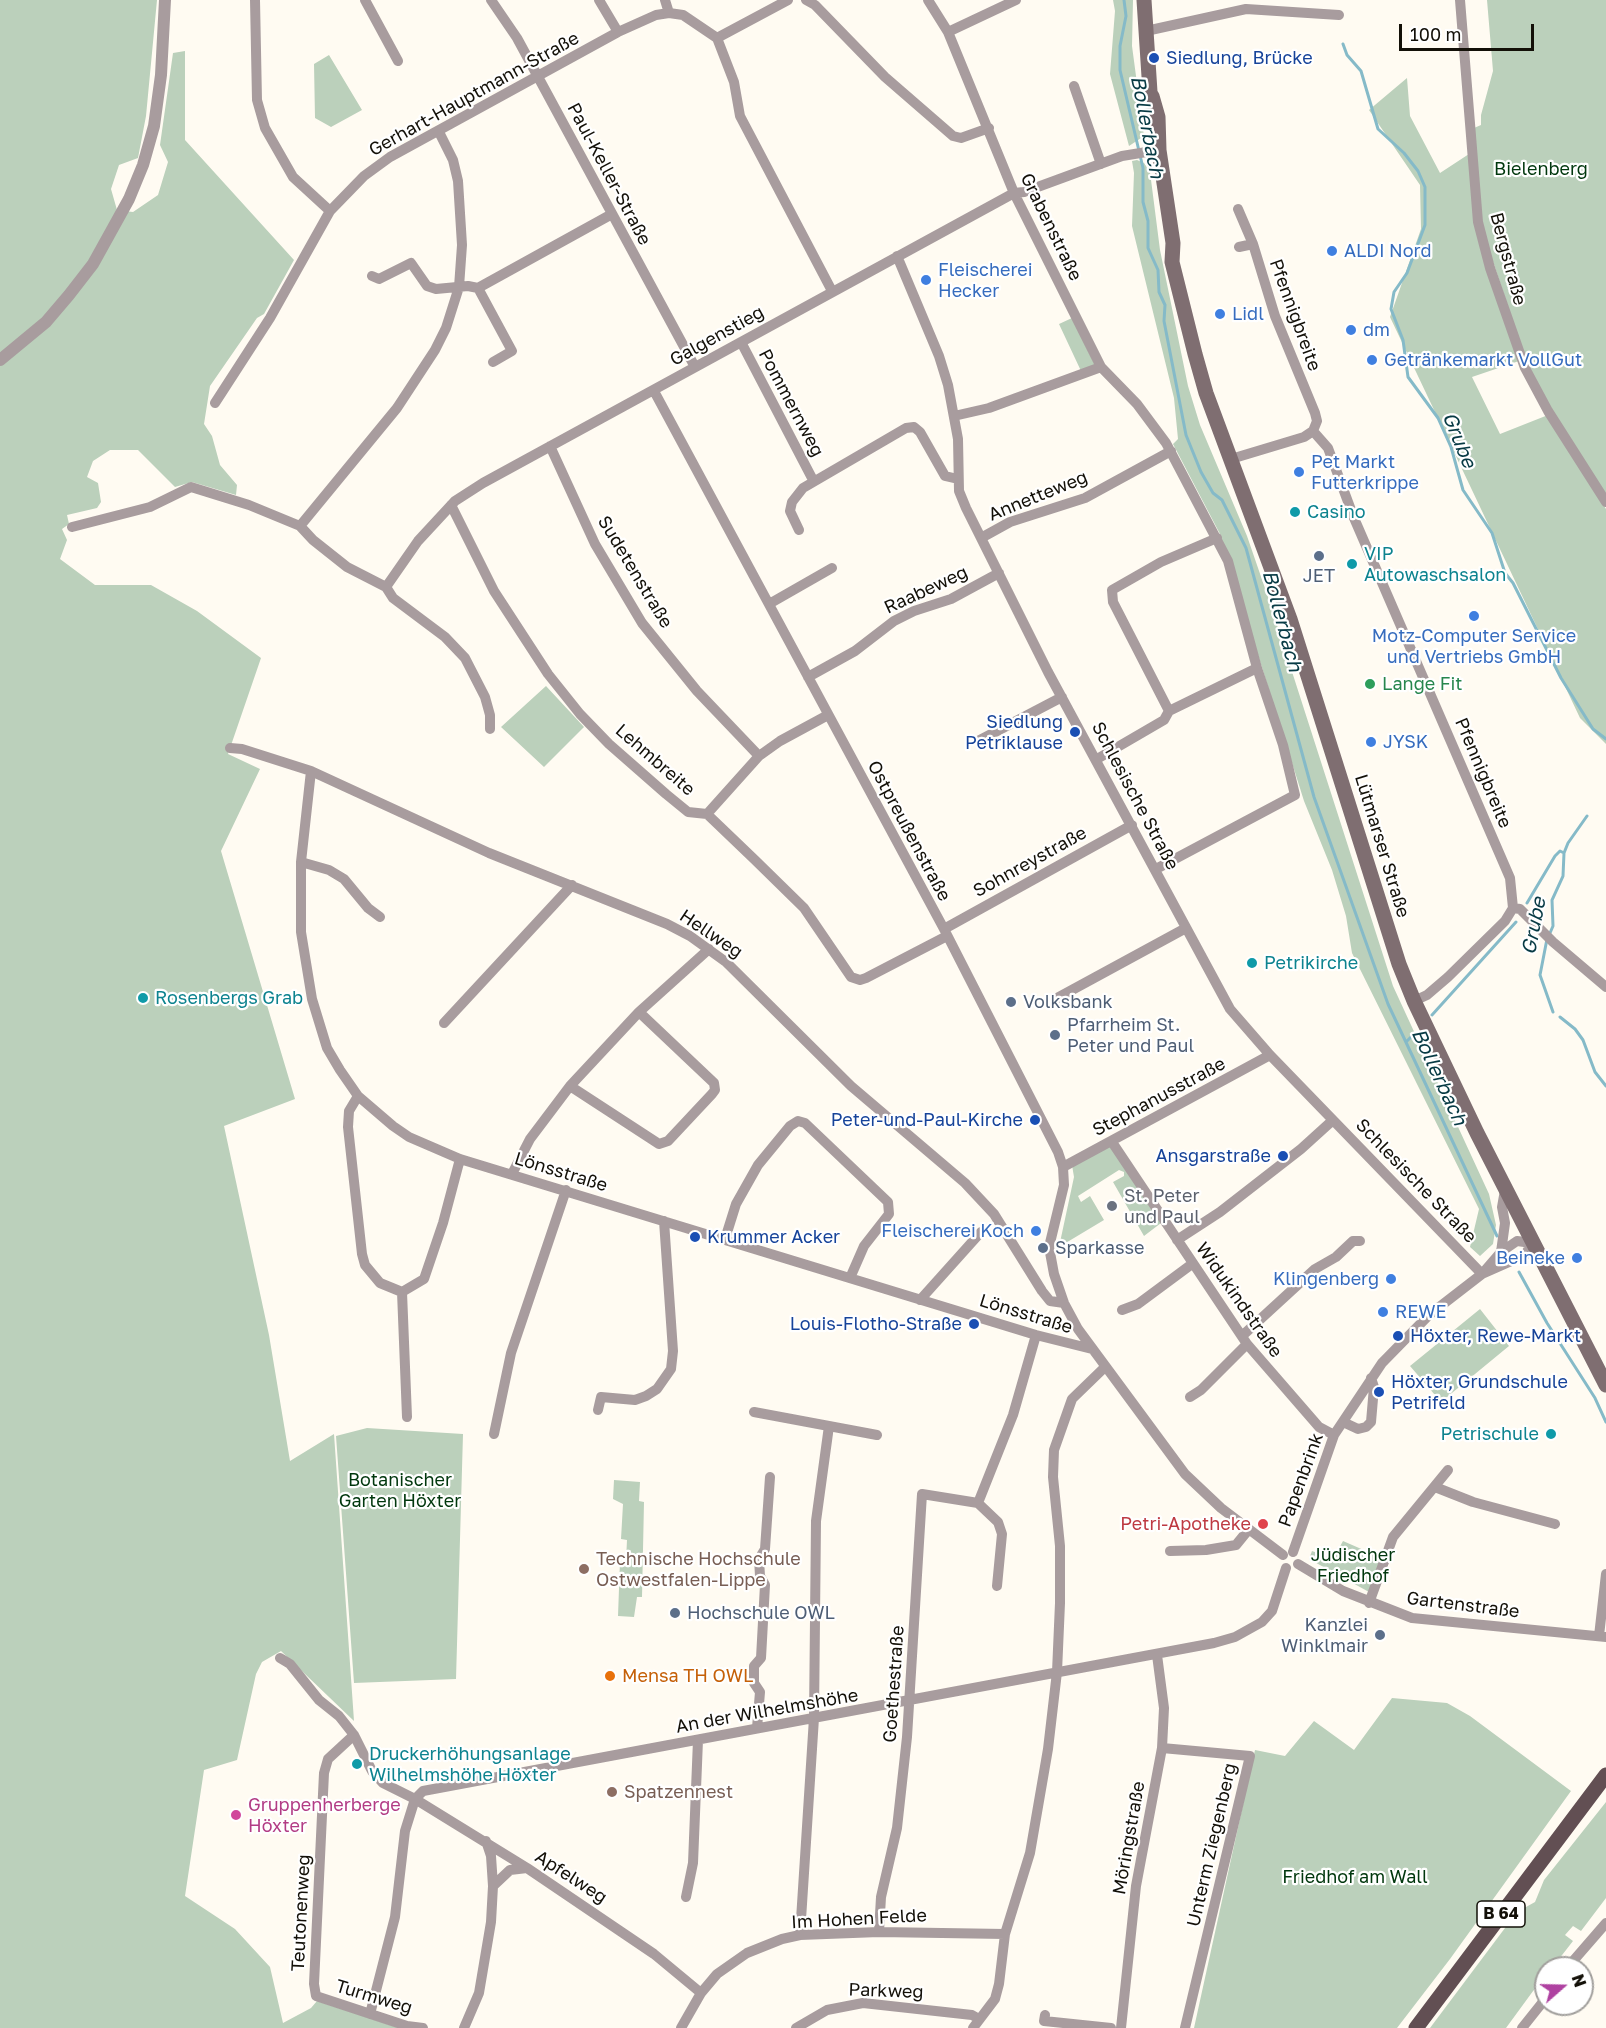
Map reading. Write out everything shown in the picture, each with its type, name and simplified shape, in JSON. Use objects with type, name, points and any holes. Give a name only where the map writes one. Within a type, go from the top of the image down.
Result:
[{"type":"main road","name":"Lütmarser Straße","points":[[1144,0],[1152,96],[1151,132],[1173,243],[1181,266],[1182,294],[1206,393],[1294,629],[1385,923],[1414,1001],[1505,1190],[1606,1385]]},
{"type":"main road","name":"B 64","points":[[1416,2028],[1606,1775]]},
{"type":"street","points":[[0,360],[46,322],[69,295],[93,264],[129,199],[143,165],[154,126],[161,75],[165,0]]},
{"type":"street","points":[[255,0],[257,100],[265,128],[293,177],[330,211]]},
{"type":"street","points":[[365,0],[398,61]]},
{"type":"street","name":"Paul-Keller-Straße","points":[[492,0],[517,38],[695,367]]},
{"type":"street","points":[[599,0],[618,32]]},
{"type":"street","points":[[665,0],[669,13],[683,15],[717,38],[734,82],[740,116],[832,291]]},
{"type":"street","points":[[717,38],[788,0]]},
{"type":"street","points":[[806,0],[842,31],[885,77],[952,136],[961,138],[989,128]]},
{"type":"street","name":"Grabenstraße","points":[[928,0],[948,32],[1014,193],[1101,367],[1137,404],[1171,451],[1228,561],[1257,668],[1283,745],[1295,795],[1156,870]]},
{"type":"street","points":[[948,32],[1016,0]]},
{"type":"street","name":"Bergstraße","points":[[1460,0],[1478,222],[1490,268],[1526,368],[1554,420],[1606,502]]},
{"type":"street","points":[[1146,31],[1246,9],[1339,15]]},
{"type":"street","name":"Gerhart-Hauptmann-Straße","points":[[215,403],[270,318],[330,211],[376,166],[618,32],[656,15],[669,13]]},
{"type":"street","points":[[1074,86],[1101,164]]},
{"type":"street","points":[[300,526],[397,408],[435,350],[446,328],[459,287],[462,245],[458,181],[453,160],[439,132]]},
{"type":"street","name":"Galgenstieg","points":[[386,588],[418,541],[451,505],[467,492],[1014,193],[1024,192],[1130,155],[1154,151]]},
{"type":"street","name":"Pfennigbreite","points":[[1238,209],[1253,244],[1278,326],[1315,413],[1317,421],[1313,431],[1328,448],[1354,518],[1510,878],[1513,908]]},
{"type":"street","points":[[372,276],[379,279],[411,263],[427,286],[436,289],[478,288],[612,214]]},
{"type":"street","name":"Pfennigbreite","points":[[1239,247],[1253,244]]},
{"type":"street","name":"Schlesische Straße","points":[[897,256],[939,356],[954,416],[958,479],[966,508],[1062,697],[1230,1009],[1270,1055],[1482,1274]]},
{"type":"street","points":[[478,288],[512,351],[493,362]]},
{"type":"street","name":"Pommernweg","points":[[741,342],[813,480]]},
{"type":"street","points":[[954,416],[989,408],[1101,367]]},
{"type":"street","name":"Ostpreußenstraße","points":[[654,391],[946,932],[1063,1167]]},
{"type":"street","name":"Pommernweg","points":[[799,530],[790,511],[792,502],[813,480],[906,428],[914,427],[920,432],[945,476],[958,479]]},
{"type":"street","points":[[1231,459],[1304,437],[1313,431]]},
{"type":"street","name":"Sudetenstraße","points":[[550,446],[595,544],[642,623],[697,691],[759,756]]},
{"type":"street","name":"Annetteweg","points":[[981,538],[1010,522],[1084,498],[1171,451]]},
{"type":"street","points":[[72,527],[150,507],[191,487],[249,504],[300,526],[313,540],[347,567],[386,588],[393,598],[445,637],[465,658],[485,697],[490,715],[490,729]]},
{"type":"street","name":"Lehmbreite","points":[[451,505],[494,591],[548,674],[580,714],[609,744],[688,812],[706,814],[804,908],[850,977],[866,978],[946,932]]},
{"type":"street","points":[[1169,711],[1111,596],[1112,590],[1178,554],[1217,538]]},
{"type":"street","points":[[769,604],[832,568]]},
{"type":"street","name":"Raabeweg","points":[[808,677],[855,651],[894,621],[914,611],[951,599],[999,573]]},
{"type":"street","points":[[1097,759],[1164,720],[1169,711],[1257,668]]},
{"type":"street","points":[[978,741],[1062,697]]},
{"type":"street","points":[[706,814],[759,756],[780,741],[828,716]]},
{"type":"street","name":"Hellweg","points":[[230,748],[251,751],[312,771],[489,853],[667,924],[709,950],[747,981],[851,1086],[965,1183],[994,1214],[1050,1301],[1064,1303]]},
{"type":"street","name":"Lönsstraße","points":[[312,771],[301,862],[301,932],[312,999],[327,1047],[358,1096],[375,1112],[410,1137],[460,1159],[1036,1335],[1092,1349]]},
{"type":"street","name":"Sohnreystraße","points":[[946,932],[1132,825]]},
{"type":"street","points":[[301,862],[329,870],[344,879],[368,908],[380,917]]},
{"type":"street","points":[[444,1023],[572,885]]},
{"type":"street","points":[[1414,1001],[1427,995],[1448,977],[1505,921],[1513,908],[1520,909],[1552,942],[1606,987]]},
{"type":"street","points":[[1048,1003],[1186,928]]},
{"type":"street","points":[[512,1174],[530,1139],[570,1086],[639,1012],[709,950]]},
{"type":"street","points":[[570,1086],[659,1144],[668,1141],[716,1090],[714,1083],[639,1012]]},
{"type":"street","name":"Stephanusstraße","points":[[1063,1167],[1270,1055]]},
{"type":"street","points":[[358,1096],[349,1111],[348,1127],[362,1254],[365,1265],[380,1283],[402,1292]]},
{"type":"street","points":[[1177,1240],[1228,1205],[1301,1149],[1333,1120]]},
{"type":"street","points":[[725,1239],[736,1204],[758,1165],[790,1126],[798,1121],[805,1123],[888,1202],[890,1208],[889,1214],[864,1246],[850,1278]]},
{"type":"street","name":"Widukindstraße","points":[[1112,1142],[1244,1340],[1319,1427],[1334,1436]]},
{"type":"street","points":[[402,1292],[423,1279],[428,1270],[460,1159]]},
{"type":"street","points":[[1063,1167],[1064,1185],[1049,1247],[1054,1274],[1064,1303],[1092,1349],[1185,1474],[1221,1508],[1249,1529],[1299,1558],[1298,1564],[1293,1569],[1286,1568],[1281,1562],[1288,1553]]},
{"type":"street","points":[[494,1434],[511,1353],[566,1190]]},
{"type":"street","points":[[1501,1252],[1505,1223],[1502,1207],[1505,1190]]},
{"type":"street","points":[[598,1410],[601,1397],[635,1400],[646,1396],[657,1389],[671,1369],[673,1351],[664,1221]]},
{"type":"street","points":[[920,1300],[981,1232]]},
{"type":"street","points":[[1190,1396],[1201,1390],[1244,1340],[1315,1269],[1336,1257],[1353,1241],[1360,1241]]},
{"type":"street","points":[[1501,1252],[1517,1241],[1532,1244]]},
{"type":"street","name":"Papenbrink","points":[[1482,1274],[1525,1255],[1532,1244]]},
{"type":"street","name":"Papenbrink","points":[[1288,1553],[1334,1436],[1371,1378],[1422,1322],[1482,1274],[1501,1252]]},
{"type":"street","points":[[1122,1310],[1138,1304],[1192,1264]]},
{"type":"street","points":[[402,1292],[407,1417]]},
{"type":"street","points":[[997,1586],[1002,1534],[998,1522],[978,1503],[1013,1415],[1036,1335]]},
{"type":"street","points":[[976,2024],[995,1999],[1005,1934],[1030,1853],[1058,1672],[1060,1546],[1053,1477],[1054,1450],[1072,1399],[1105,1367]]},
{"type":"street","name":"Papenbrink","points":[[1342,1422],[1358,1428],[1366,1427],[1371,1422],[1374,1387],[1371,1378]]},
{"type":"street","points":[[754,1412],[878,1435]]},
{"type":"street","points":[[800,1935],[814,1718],[816,1521],[829,1426]]},
{"type":"street","points":[[1369,1603],[1393,1537],[1448,1470]]},
{"type":"street","points":[[757,1728],[760,1692],[754,1683],[753,1666],[761,1658],[765,1585],[760,1576],[759,1559],[765,1550],[770,1477]]},
{"type":"street","points":[[1435,1486],[1473,1502],[1555,1524]]},
{"type":"street","name":"Goethestraße","points":[[879,1932],[881,1897],[897,1828],[909,1701],[922,1494],[978,1503]]},
{"type":"street","points":[[1170,1551],[1206,1550],[1236,1545],[1249,1529]]},
{"type":"street","name":"Gartenstraße","points":[[1298,1564],[1342,1591],[1412,1618],[1602,1636],[1606,1574]]},
{"type":"street","name":"An der Wilhelmshöhe","points":[[416,1799],[423,1791],[1214,1643],[1250,1631],[1272,1611],[1286,1568]]},
{"type":"street","name":"Möringstraße","points":[[1121,2028],[1136,1886],[1162,1748],[1164,1708],[1157,1655]]},
{"type":"street","points":[[280,1658],[290,1664],[319,1700],[339,1716],[354,1735],[372,1771],[383,1783],[416,1799],[405,1832],[390,1945],[370,2014]]},
{"type":"street","name":"Teutonenweg","points":[[316,1996],[314,1984],[324,1773],[328,1758],[354,1735]]},
{"type":"street","points":[[686,1897],[693,1863],[698,1740]]},
{"type":"street","name":"Unterm Ziegenberg","points":[[1162,1748],[1250,1756],[1185,2028]]},
{"type":"street","name":"Apfelweg","points":[[416,1799],[486,1841],[654,1954],[701,1993]]},
{"type":"street","points":[[464,2028],[481,1984],[493,1886],[491,1856],[486,1841]]},
{"type":"street","points":[[493,1886],[510,1870],[527,1868]]},
{"type":"street","points":[[1577,1956],[1606,1923]]},
{"type":"street","name":"Im Hohen Felde","points":[[681,2028],[701,1993],[717,1974],[763,1945],[800,1935],[879,1932],[1005,1934]]},
{"type":"street","name":"Turmweg","points":[[316,1996],[407,2026],[423,2028]]},
{"type":"street","name":"Parkweg","points":[[796,2028],[826,2010],[863,2003],[972,2015],[976,2024]]},
{"type":"street","points":[[1522,2028],[1534,2013]]},
{"type":"street","points":[[1045,2015],[1044,2021],[1111,2028]]},
{"type":"green space","points":[[0,0],[157,0],[146,116],[138,158],[119,165],[111,189],[117,210],[133,212],[158,195],[168,162],[160,145],[173,53],[185,51],[185,140],[294,260],[264,314],[257,318],[210,386],[204,424],[212,436],[220,465],[237,485],[236,495],[192,482],[175,487],[138,450],[110,450],[93,461],[87,477],[98,483],[101,502],[97,508],[67,515],[69,524],[62,529],[67,540],[60,559],[95,585],[151,585],[197,611],[261,658],[228,754],[260,769],[221,851],[295,1099],[224,1126],[269,1335],[290,1461],[334,1434],[354,1721],[281,1651],[262,1662],[256,1674],[237,1760],[204,1770],[185,1896],[235,1929],[270,1967],[283,2023],[311,2008],[317,2001],[399,2028],[0,2028]]},
{"type":"green space","points":[[1113,0],[1133,0],[1132,46],[1144,136],[1129,146],[1110,74],[1115,11]]},
{"type":"green space","name":"Bielenberg","points":[[1487,0],[1606,0],[1606,499],[1535,386],[1481,226],[1474,128],[1481,125],[1481,115],[1493,71]]},
{"type":"green space","points":[[329,55],[362,110],[331,127],[315,118],[314,64]]},
{"type":"green space","points":[[1407,78],[1410,116],[1440,173],[1469,154],[1474,222],[1519,361],[1472,377],[1500,434],[1548,415],[1606,509],[1606,744],[1580,718],[1390,317],[1421,229],[1420,185],[1369,110]]},
{"type":"green space","points":[[1137,160],[1144,163],[1150,172],[1160,250],[1188,386],[1200,425],[1247,536],[1268,597],[1393,986],[1489,1194],[1496,1225],[1493,1244],[1480,1256],[1470,1247],[1479,1209],[1352,953],[1346,916],[1332,870],[1304,801],[1220,534],[1173,444],[1178,439],[1174,398],[1132,226],[1134,173],[1132,161]]},
{"type":"green space","points":[[1072,318],[1095,365],[1081,371],[1059,324]]},
{"type":"green space","points":[[546,686],[584,727],[544,767],[501,727]]},
{"type":"green space","points":[[1111,1146],[1161,1223],[1144,1236],[1113,1182],[1124,1176],[1124,1172],[1119,1170],[1078,1196],[1081,1202],[1090,1196],[1104,1220],[1059,1247],[1074,1177],[1072,1165]]},
{"type":"green space","points":[[1480,1309],[1509,1346],[1441,1402],[1410,1366]]},
{"type":"green space","name":"Botanischer Garten Höxter","points":[[367,1428],[463,1434],[456,1679],[354,1683],[336,1436]]},
{"type":"green space","points":[[614,1480],[640,1482],[639,1501],[644,1502],[642,1597],[637,1597],[634,1617],[618,1616],[620,1561],[626,1561],[627,1540],[621,1539],[623,1504],[613,1499]]},
{"type":"green space","name":"Jüdischer Friedhof","points":[[1343,1541],[1382,1558],[1369,1592],[1309,1559],[1312,1551],[1333,1559]]},
{"type":"green space","name":"Friedhof am Wall","points":[[1392,1698],[1447,1703],[1470,1716],[1571,1791],[1450,1959],[1397,2028],[1194,2028],[1255,1750],[1285,1756],[1314,1721],[1354,1750]]},
{"type":"green space","points":[[1606,1802],[1606,1898],[1581,1931],[1573,1926],[1565,1935],[1573,1941],[1561,1956],[1534,1956],[1534,1990],[1506,2028],[1430,2028],[1517,1912],[1535,1902],[1544,1880]]},
{"type":"waterway","name":"Bollerbach","points":[[1124,0],[1126,16],[1120,46],[1120,70],[1143,168],[1143,202],[1148,221],[1148,248],[1158,270],[1159,292],[1165,305],[1164,321],[1186,435],[1201,472],[1213,493],[1222,500],[1246,548],[1314,797],[1388,1004],[1497,1236]]},
{"type":"waterway","name":"Grube","points":[[1343,44],[1347,55],[1361,71],[1378,129],[1404,153],[1418,171],[1425,187],[1425,225],[1407,273],[1394,292],[1391,309],[1403,340],[1408,377],[1438,418],[1451,447],[1463,490],[1492,533],[1505,573],[1513,583],[1561,678],[1593,729],[1606,739]]},
{"type":"waterway","name":"Grube","points":[[1550,933],[1553,926],[1552,900],[1563,876],[1564,853],[1568,843],[1587,816]]},
{"type":"waterway","points":[[1527,903],[1555,856],[1560,851],[1564,853]]},
{"type":"waterway","points":[[1432,1015],[1516,922]]},
{"type":"waterway","name":"Grube","points":[[1547,939],[1540,975],[1553,1012]]},
{"type":"waterway","name":"Grube","points":[[1560,1017],[1575,1029],[1583,1040],[1595,1072],[1606,1086]]},
{"type":"waterway","points":[[1406,1042],[1414,1034]]},
{"type":"waterway","name":"Bollerbach","points":[[1519,1272],[1547,1323],[1595,1398],[1606,1422]]},
{"type":"place","name":"Siedlung, Brücke","points":[[1154,58]]},
{"type":"place","name":"ALDI Nord","points":[[1332,251]]},
{"type":"place","name":"Fleischerei Hecker","points":[[926,280]]},
{"type":"place","name":"Lidl","points":[[1220,314]]},
{"type":"place","name":"dm","points":[[1351,330]]},
{"type":"place","name":"Getränkemarkt VollGut","points":[[1372,360]]},
{"type":"place","name":"Pet Markt Futterkrippe","points":[[1299,472]]},
{"type":"place","name":"Casino","points":[[1295,512]]},
{"type":"place","name":"JET","points":[[1319,556]]},
{"type":"place","name":"VIP Autowaschsalon","points":[[1352,564]]},
{"type":"place","name":"Motz-Computer Service und Vertriebs GmbH","points":[[1474,616]]},
{"type":"place","name":"Lange Fit","points":[[1370,684]]},
{"type":"place","name":"Siedlung Petriklause","points":[[1075,732]]},
{"type":"place","name":"JYSK","points":[[1371,742]]},
{"type":"place","name":"Petrikirche","points":[[1252,963]]},
{"type":"place","name":"Rosenbergs Grab","points":[[143,998]]},
{"type":"place","name":"Volksbank","points":[[1011,1002]]},
{"type":"place","name":"Pfarrheim St. Peter und Paul","points":[[1055,1035]]},
{"type":"place","name":"Peter-und-Paul-Kirche","points":[[1035,1120]]},
{"type":"place","name":"Ansgarstraße","points":[[1283,1156]]},
{"type":"place","name":"St. Peter und Paul","points":[[1112,1206]]},
{"type":"place","name":"Fleischerei Koch","points":[[1036,1231]]},
{"type":"place","name":"Krummer Acker","points":[[695,1237]]},
{"type":"place","name":"Sparkasse","points":[[1043,1248]]},
{"type":"place","name":"Beineke","points":[[1577,1258]]},
{"type":"place","name":"Klingenberg","points":[[1391,1279]]},
{"type":"place","name":"REWE","points":[[1383,1312]]},
{"type":"place","name":"Louis-Flotho-Straße","points":[[974,1324]]},
{"type":"place","name":"Höxter, Rewe-Markt","points":[[1398,1336]]},
{"type":"place","name":"Höxter, Grundschule Petrifeld","points":[[1379,1392]]},
{"type":"place","name":"Petrischule","points":[[1551,1434]]},
{"type":"place","name":"Petri-Apotheke","points":[[1263,1524]]},
{"type":"place","name":"Technische Hochschule Ostwestfalen-Lippe","points":[[584,1569]]},
{"type":"place","name":"Hochschule OWL","points":[[675,1613]]},
{"type":"place","name":"Kanzlei Winklmair","points":[[1380,1635]]},
{"type":"place","name":"Mensa TH OWL","points":[[610,1676]]},
{"type":"place","name":"Druckerhöhungsanlage Wilhelmshöhe Höxter","points":[[357,1764]]},
{"type":"place","name":"Spatzennest","points":[[612,1792]]},
{"type":"place","name":"Gruppenherberge Höxter","points":[[236,1815]]}]
